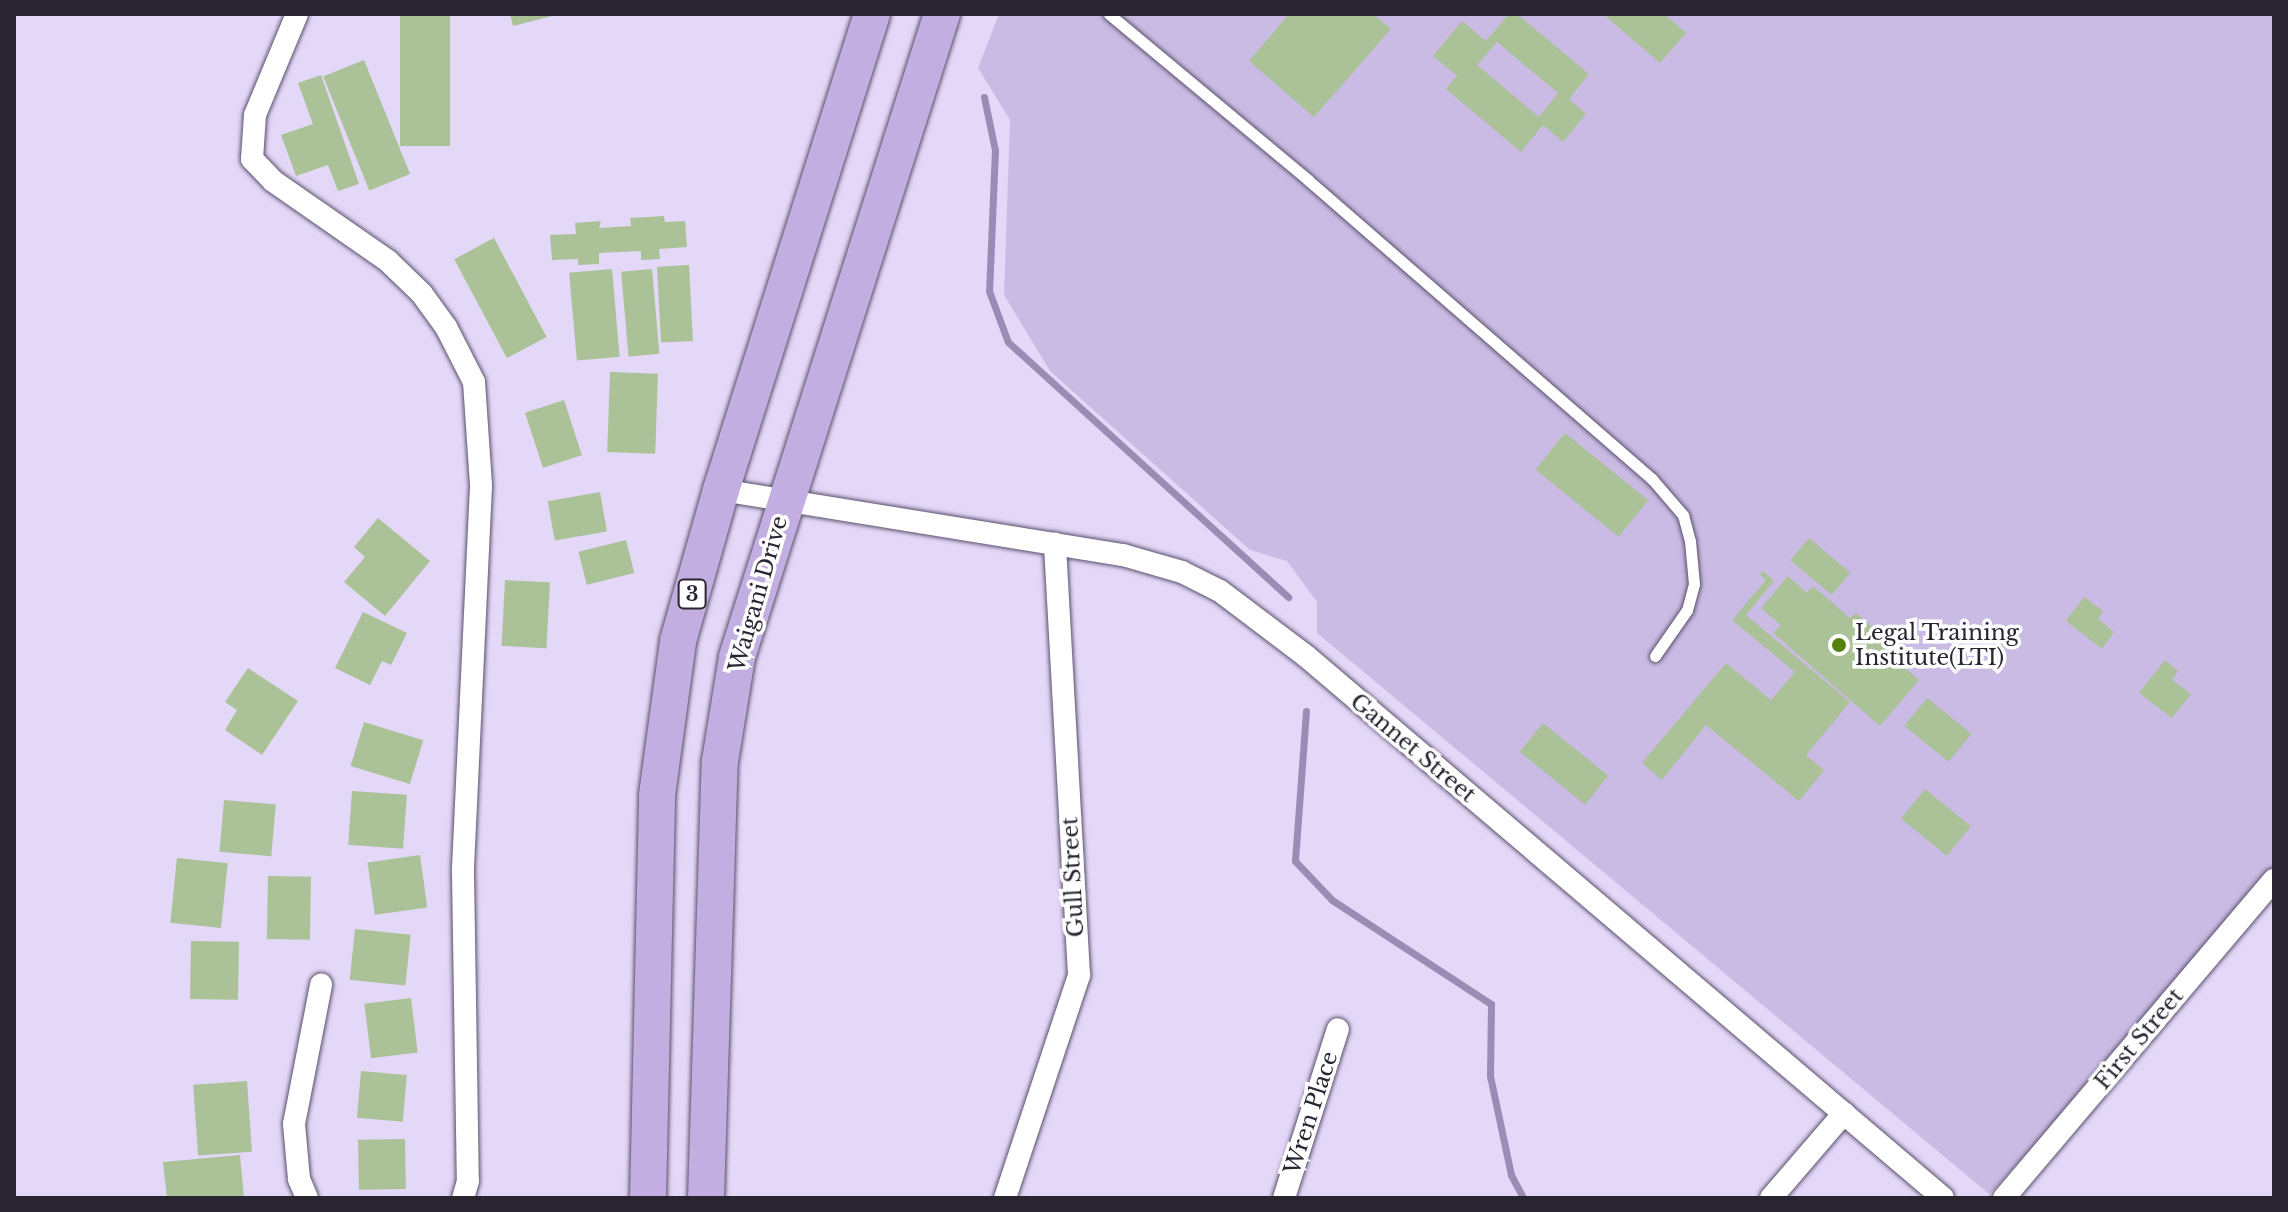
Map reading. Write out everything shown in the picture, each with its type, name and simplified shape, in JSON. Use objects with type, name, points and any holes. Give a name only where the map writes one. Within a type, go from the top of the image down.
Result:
[{"type":"highway","name":"3","points":[[648,1198],[657,795],[678,641],[721,490],[872,14]]},
{"type":"highway","name":"Waigani Drive","points":[[706,1198],[720,761],[737,657],[942,14]]},
{"type":"street","points":[[297,14],[255,115],[252,159],[273,181],[388,261],[422,294],[446,327],[474,382],[481,486],[463,873],[468,1181],[463,1198]]},
{"type":"street","name":"Gannet Street","points":[[721,490],[785,503],[1123,555],[1182,572],[1235,601],[1306,656],[1943,1198]]},
{"type":"street","name":"Gull Street","points":[[1005,1198],[1079,975],[1055,544]]},
{"type":"street","name":"First Street","points":[[2004,1198],[2274,880]]},
{"type":"street","points":[[307,1198],[299,1179],[294,1124],[321,985]]},
{"type":"street","name":"Wren Place","points":[[1284,1198],[1338,1029]]},
{"type":"street","points":[[1771,1198],[1844,1113]]},
{"type":"lane","points":[[1109,14],[1308,180],[1652,479],[1683,515],[1690,541],[1694,584],[1687,610],[1655,656]]},
{"type":"shaded area","points":[[999,14],[2274,14],[2274,892],[1989,1194],[1317,633],[1317,602],[1287,561],[1250,550],[1050,371],[1004,295],[1010,120],[978,68]]},
{"type":"building","points":[[400,14],[450,14],[450,146],[400,146]]},
{"type":"building","points":[[510,14],[556,14],[556,15],[513,26]]},
{"type":"building","points":[[1289,14],[1373,14],[1391,29],[1314,117],[1249,61]]},
{"type":"building","points":[[1509,14],[1517,14],[1589,74],[1569,99],[1586,114],[1563,142],[1543,125],[1521,152],[1446,89],[1457,76],[1433,56],[1462,21],[1486,41]],"holes":[[[1497,42],[1558,93],[1539,117],[1477,65]]]},
{"type":"building","points":[[1603,14],[1664,14],[1686,33],[1660,63]]},
{"type":"building","points":[[364,60],[410,174],[369,191],[323,76]]},
{"type":"building","points":[[321,75],[359,184],[338,191],[328,165],[296,176],[281,135],[313,124],[298,83]]},
{"type":"building","points":[[664,216],[665,222],[685,221],[687,247],[659,249],[660,259],[641,260],[641,251],[599,253],[599,264],[578,265],[578,259],[552,260],[550,235],[576,234],[575,223],[601,221],[599,228],[631,226],[630,218]]},
{"type":"building","points":[[494,238],[547,337],[507,358],[454,259]]},
{"type":"building","points":[[689,265],[693,341],[661,343],[657,267]]},
{"type":"building","points":[[612,269],[620,357],[577,360],[569,273]]},
{"type":"building","points":[[652,269],[659,354],[629,356],[621,272]]},
{"type":"building","points":[[610,372],[658,374],[655,454],[607,452]]},
{"type":"building","points":[[564,400],[582,455],[543,468],[525,413]]},
{"type":"building","points":[[1565,433],[1648,500],[1619,537],[1535,470]]},
{"type":"building","points":[[600,492],[607,531],[555,541],[548,501]]},
{"type":"building","points":[[378,518],[430,561],[385,616],[344,582],[365,557],[354,547]]},
{"type":"building","points":[[1809,538],[1850,573],[1832,595],[1790,560]]},
{"type":"building","points":[[626,540],[634,573],[587,585],[578,552]]},
{"type":"building","points":[[1763,571],[1774,581],[1746,615],[1850,702],[1806,755],[1824,770],[1799,801],[1706,725],[1662,780],[1642,763],[1726,663],[1771,700],[1795,672],[1732,620],[1766,580],[1760,575]]},
{"type":"building","name":"Legal Training Institute(LTI)","points":[[1788,576],[1807,593],[1813,586],[1850,618],[1856,613],[1905,656],[1899,663],[1919,680],[1880,726],[1773,633],[1781,625],[1761,608]]},
{"type":"building","points":[[505,580],[550,582],[546,648],[502,646]]},
{"type":"building","points":[[2084,597],[2103,611],[2098,619],[2114,632],[2102,649],[2066,621]]},
{"type":"building","points":[[363,612],[407,633],[391,665],[382,661],[370,685],[335,668]]},
{"type":"building","points":[[2165,660],[2178,671],[2172,680],[2191,694],[2172,718],[2139,693]]},
{"type":"building","points":[[248,668],[298,701],[262,755],[225,730],[237,710],[225,702]]},
{"type":"building","points":[[1927,698],[1971,734],[1949,762],[1904,726]]},
{"type":"building","points":[[364,722],[423,740],[410,784],[351,766]]},
{"type":"building","points":[[1543,723],[1608,776],[1585,805],[1520,752]]},
{"type":"building","points":[[1925,789],[1971,826],[1947,856],[1901,819]]},
{"type":"building","points":[[352,791],[407,795],[403,849],[348,845]]},
{"type":"building","points":[[224,800],[276,805],[271,856],[219,852]]},
{"type":"building","points":[[420,855],[427,907],[375,915],[368,862]]},
{"type":"building","points":[[177,858],[228,863],[221,928],[170,923]]},
{"type":"building","points":[[268,876],[311,877],[310,940],[267,939]]},
{"type":"building","points":[[355,929],[411,935],[405,986],[350,980]]},
{"type":"building","points":[[191,941],[239,942],[238,1000],[190,999]]},
{"type":"building","points":[[411,998],[418,1053],[371,1058],[364,1004]]},
{"type":"building","points":[[361,1071],[407,1075],[403,1122],[357,1118]]},
{"type":"building","points":[[247,1081],[252,1152],[198,1156],[193,1085]]},
{"type":"building","points":[[405,1139],[406,1189],[359,1190],[358,1140]]},
{"type":"building","points":[[240,1155],[244,1198],[167,1198],[163,1162]]},
{"type":"waterway","points":[[984,97],[995,150],[989,291],[1008,342],[1288,597]]},
{"type":"waterway","points":[[1306,711],[1295,861],[1332,900],[1491,1004],[1490,1076],[1511,1175],[1523,1198]]},
{"type":"place","name":"Legal Training Institute(LTI)","points":[[1839,645]]}]
